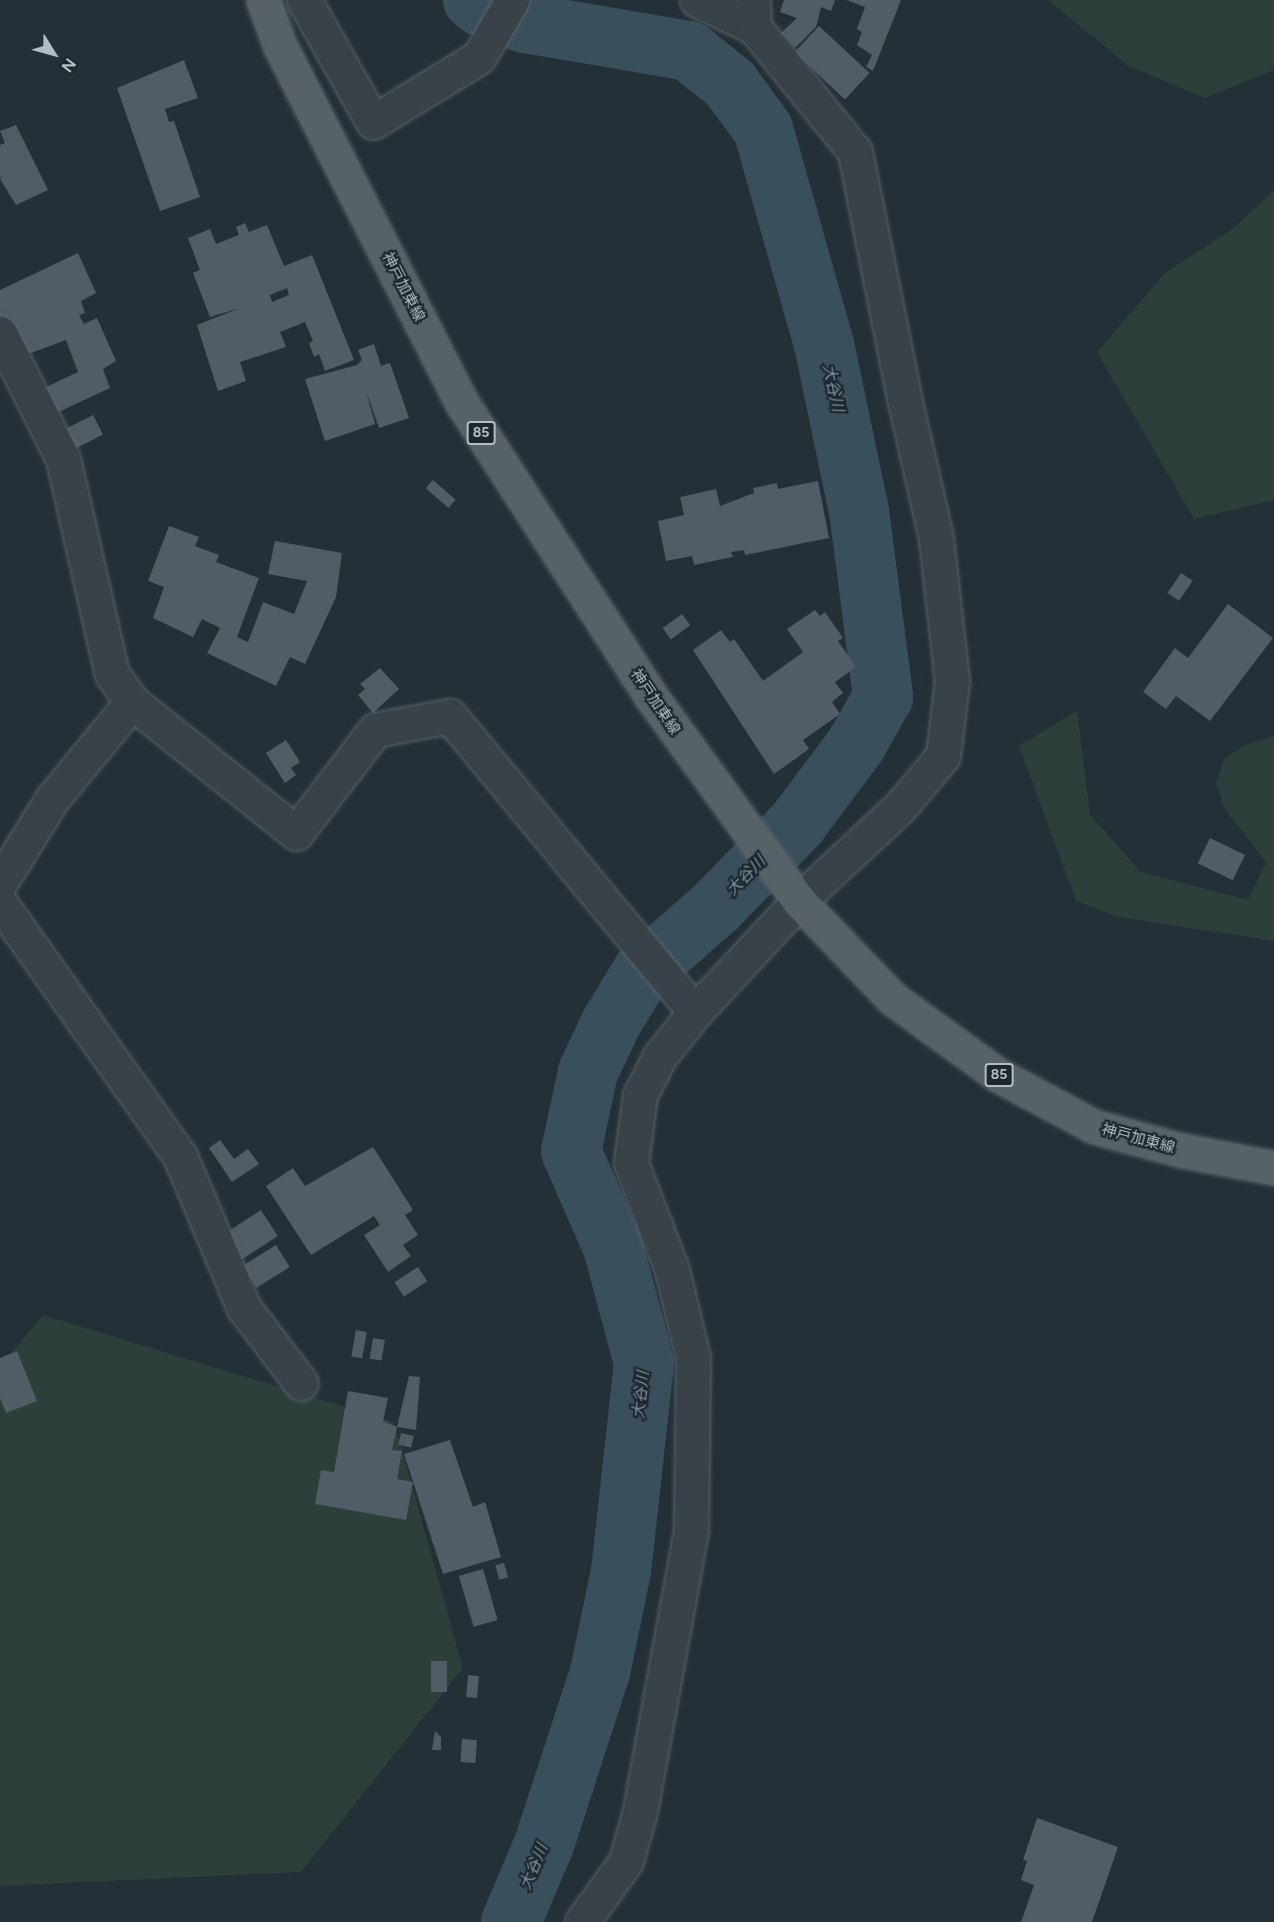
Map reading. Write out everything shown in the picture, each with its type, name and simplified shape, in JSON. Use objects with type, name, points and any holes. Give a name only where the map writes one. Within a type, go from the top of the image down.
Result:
[{"type":"main road","name":"神戸加東線","points":[[263,0],[280,46],[462,403],[650,695],[749,838],[790,891],[893,999],[998,1075],[1095,1127],[1180,1150],[1274,1168]]},
{"type":"street","points":[[304,0],[373,122],[479,57],[512,0]]},
{"type":"street","points":[[582,1922],[626,1861],[640,1811],[691,1529],[693,1358],[672,1269],[631,1163],[640,1095],[687,1003],[790,891],[901,806],[943,756],[952,681],[936,538],[904,397],[855,152],[753,13],[697,0]]},
{"type":"street","points":[[0,333],[63,459],[112,674],[132,702],[296,833],[375,730],[450,716],[687,1003]]},
{"type":"street","points":[[0,883],[52,799],[132,702]]},
{"type":"street","points":[[0,903],[180,1156],[244,1308],[301,1383]]},
{"type":"green space","points":[[1048,0],[1274,0],[1274,70],[1205,98],[1129,66]]},
{"type":"green space","points":[[1274,190],[1274,500],[1194,519],[1097,352],[1165,273],[1234,228]]},
{"type":"green space","points":[[1077,711],[1090,815],[1141,872],[1248,900],[1266,862],[1225,809],[1216,784],[1224,759],[1245,745],[1274,736],[1274,941],[1119,917],[1076,901],[1019,746]]},
{"type":"green space","points":[[43,1315],[394,1422],[463,1668],[301,1872],[0,1886],[0,1366]]},
{"type":"building","points":[[784,0],[835,0],[831,11],[821,7],[816,27],[795,48],[781,33],[797,18],[780,12]]},
{"type":"building","points":[[846,0],[901,0],[873,71],[866,67],[872,55],[857,45],[862,32],[857,29],[865,7]]},
{"type":"building","points":[[819,26],[869,73],[845,99],[794,52]]},
{"type":"building","points":[[184,60],[198,98],[165,109],[169,122],[174,121],[200,197],[160,211],[117,88]]},
{"type":"building","points":[[16,125],[48,190],[16,205],[0,179],[4,176],[0,178],[0,145],[5,143],[0,131]]},
{"type":"building","points":[[245,223],[249,232],[267,225],[284,266],[312,255],[354,360],[325,371],[319,354],[314,357],[309,343],[313,341],[305,322],[280,332],[286,347],[240,362],[246,381],[218,391],[197,325],[240,308],[210,317],[193,273],[200,270],[188,238],[210,229],[216,244],[239,235],[236,227]],"holes":[[[287,288],[289,295],[272,302],[270,295]]]},
{"type":"building","points":[[78,253],[96,293],[81,301],[85,313],[79,315],[84,324],[97,318],[116,361],[103,369],[110,388],[54,414],[44,388],[78,372],[66,340],[23,356],[15,349],[0,315],[0,290]]},
{"type":"building","points":[[374,344],[381,366],[390,363],[409,418],[379,428],[366,391],[375,424],[325,441],[305,379],[357,365],[362,360],[358,350]]},
{"type":"building","points":[[93,415],[103,435],[76,448],[66,429]]},
{"type":"building","points":[[433,480],[456,500],[448,508],[426,488]]},
{"type":"building","points":[[818,481],[829,538],[745,555],[744,550],[731,552],[733,557],[694,565],[692,556],[666,561],[658,521],[684,515],[680,497],[716,489],[720,506],[754,493],[753,488],[777,483],[778,489]]},
{"type":"building","points":[[169,526],[199,537],[195,546],[219,555],[216,562],[259,578],[237,637],[248,642],[263,602],[294,614],[307,581],[268,574],[275,541],[342,553],[336,597],[305,664],[290,657],[276,686],[207,653],[220,628],[202,619],[193,637],[153,618],[164,587],[148,581]]},
{"type":"building","points":[[1181,573],[1193,581],[1179,601],[1168,593]]},
{"type":"building","points":[[1228,604],[1273,638],[1210,721],[1176,696],[1166,709],[1143,692],[1175,648],[1188,658]]},
{"type":"building","points":[[815,610],[820,616],[825,612],[843,638],[838,641],[856,667],[835,682],[843,693],[832,702],[840,714],[803,740],[809,749],[774,774],[693,650],[721,630],[730,642],[734,639],[763,681],[803,652],[787,629]]},
{"type":"building","points":[[682,614],[690,625],[671,639],[663,628]]},
{"type":"building","points":[[380,668],[399,689],[373,713],[358,695],[365,689],[360,684]]},
{"type":"building","points":[[286,740],[300,762],[291,768],[296,775],[285,783],[266,753]]},
{"type":"building","points":[[1210,838],[1245,855],[1233,880],[1198,863]]},
{"type":"building","points":[[220,1140],[234,1159],[248,1149],[259,1164],[232,1182],[209,1148]]},
{"type":"building","points":[[373,1147],[413,1210],[405,1215],[418,1235],[403,1245],[411,1256],[388,1272],[364,1235],[380,1225],[374,1216],[311,1255],[266,1186],[293,1168],[305,1186]]},
{"type":"building","points":[[261,1210],[278,1236],[240,1261],[223,1235]]},
{"type":"building","points":[[276,1245],[290,1267],[257,1288],[243,1266]]},
{"type":"building","points":[[418,1267],[427,1281],[404,1297],[395,1282]]},
{"type":"building","points":[[356,1330],[367,1332],[362,1358],[351,1357]]},
{"type":"building","points":[[373,1338],[385,1340],[382,1361],[370,1359]]},
{"type":"building","points":[[17,1351],[37,1401],[6,1413],[0,1398],[0,1358]]},
{"type":"building","points":[[409,1376],[420,1377],[416,1430],[397,1427]]},
{"type":"building","points":[[348,1391],[388,1398],[383,1421],[397,1427],[392,1450],[402,1451],[397,1479],[413,1482],[406,1520],[315,1504],[321,1470],[334,1472]]},
{"type":"building","points":[[401,1433],[414,1436],[411,1448],[398,1445]]},
{"type":"building","points":[[450,1440],[473,1507],[485,1502],[501,1557],[443,1574],[404,1454]]},
{"type":"building","points":[[504,1563],[508,1577],[499,1580],[495,1565]]},
{"type":"building","points":[[483,1569],[498,1620],[474,1627],[459,1576]]},
{"type":"building","points":[[431,1661],[447,1661],[447,1692],[431,1692]]},
{"type":"building","points":[[468,1675],[479,1676],[477,1698],[466,1697]]},
{"type":"building","points":[[435,1731],[441,1737],[441,1750],[432,1750]]},
{"type":"building","points":[[462,1739],[477,1740],[475,1763],[460,1762]]},
{"type":"building","points":[[1037,1818],[1118,1847],[1092,1922],[1021,1922],[1034,1885],[1021,1880],[1027,1861],[1023,1860]]},
{"type":"waterway","name":"大谷川","points":[[473,0],[482,7],[525,23],[689,51],[730,84],[763,129],[824,344],[859,511],[883,697],[856,745],[797,824],[716,907],[642,972],[611,1023],[588,1072],[571,1151],[613,1247],[644,1363],[621,1571],[600,1672],[544,1844],[511,1922]]}]
